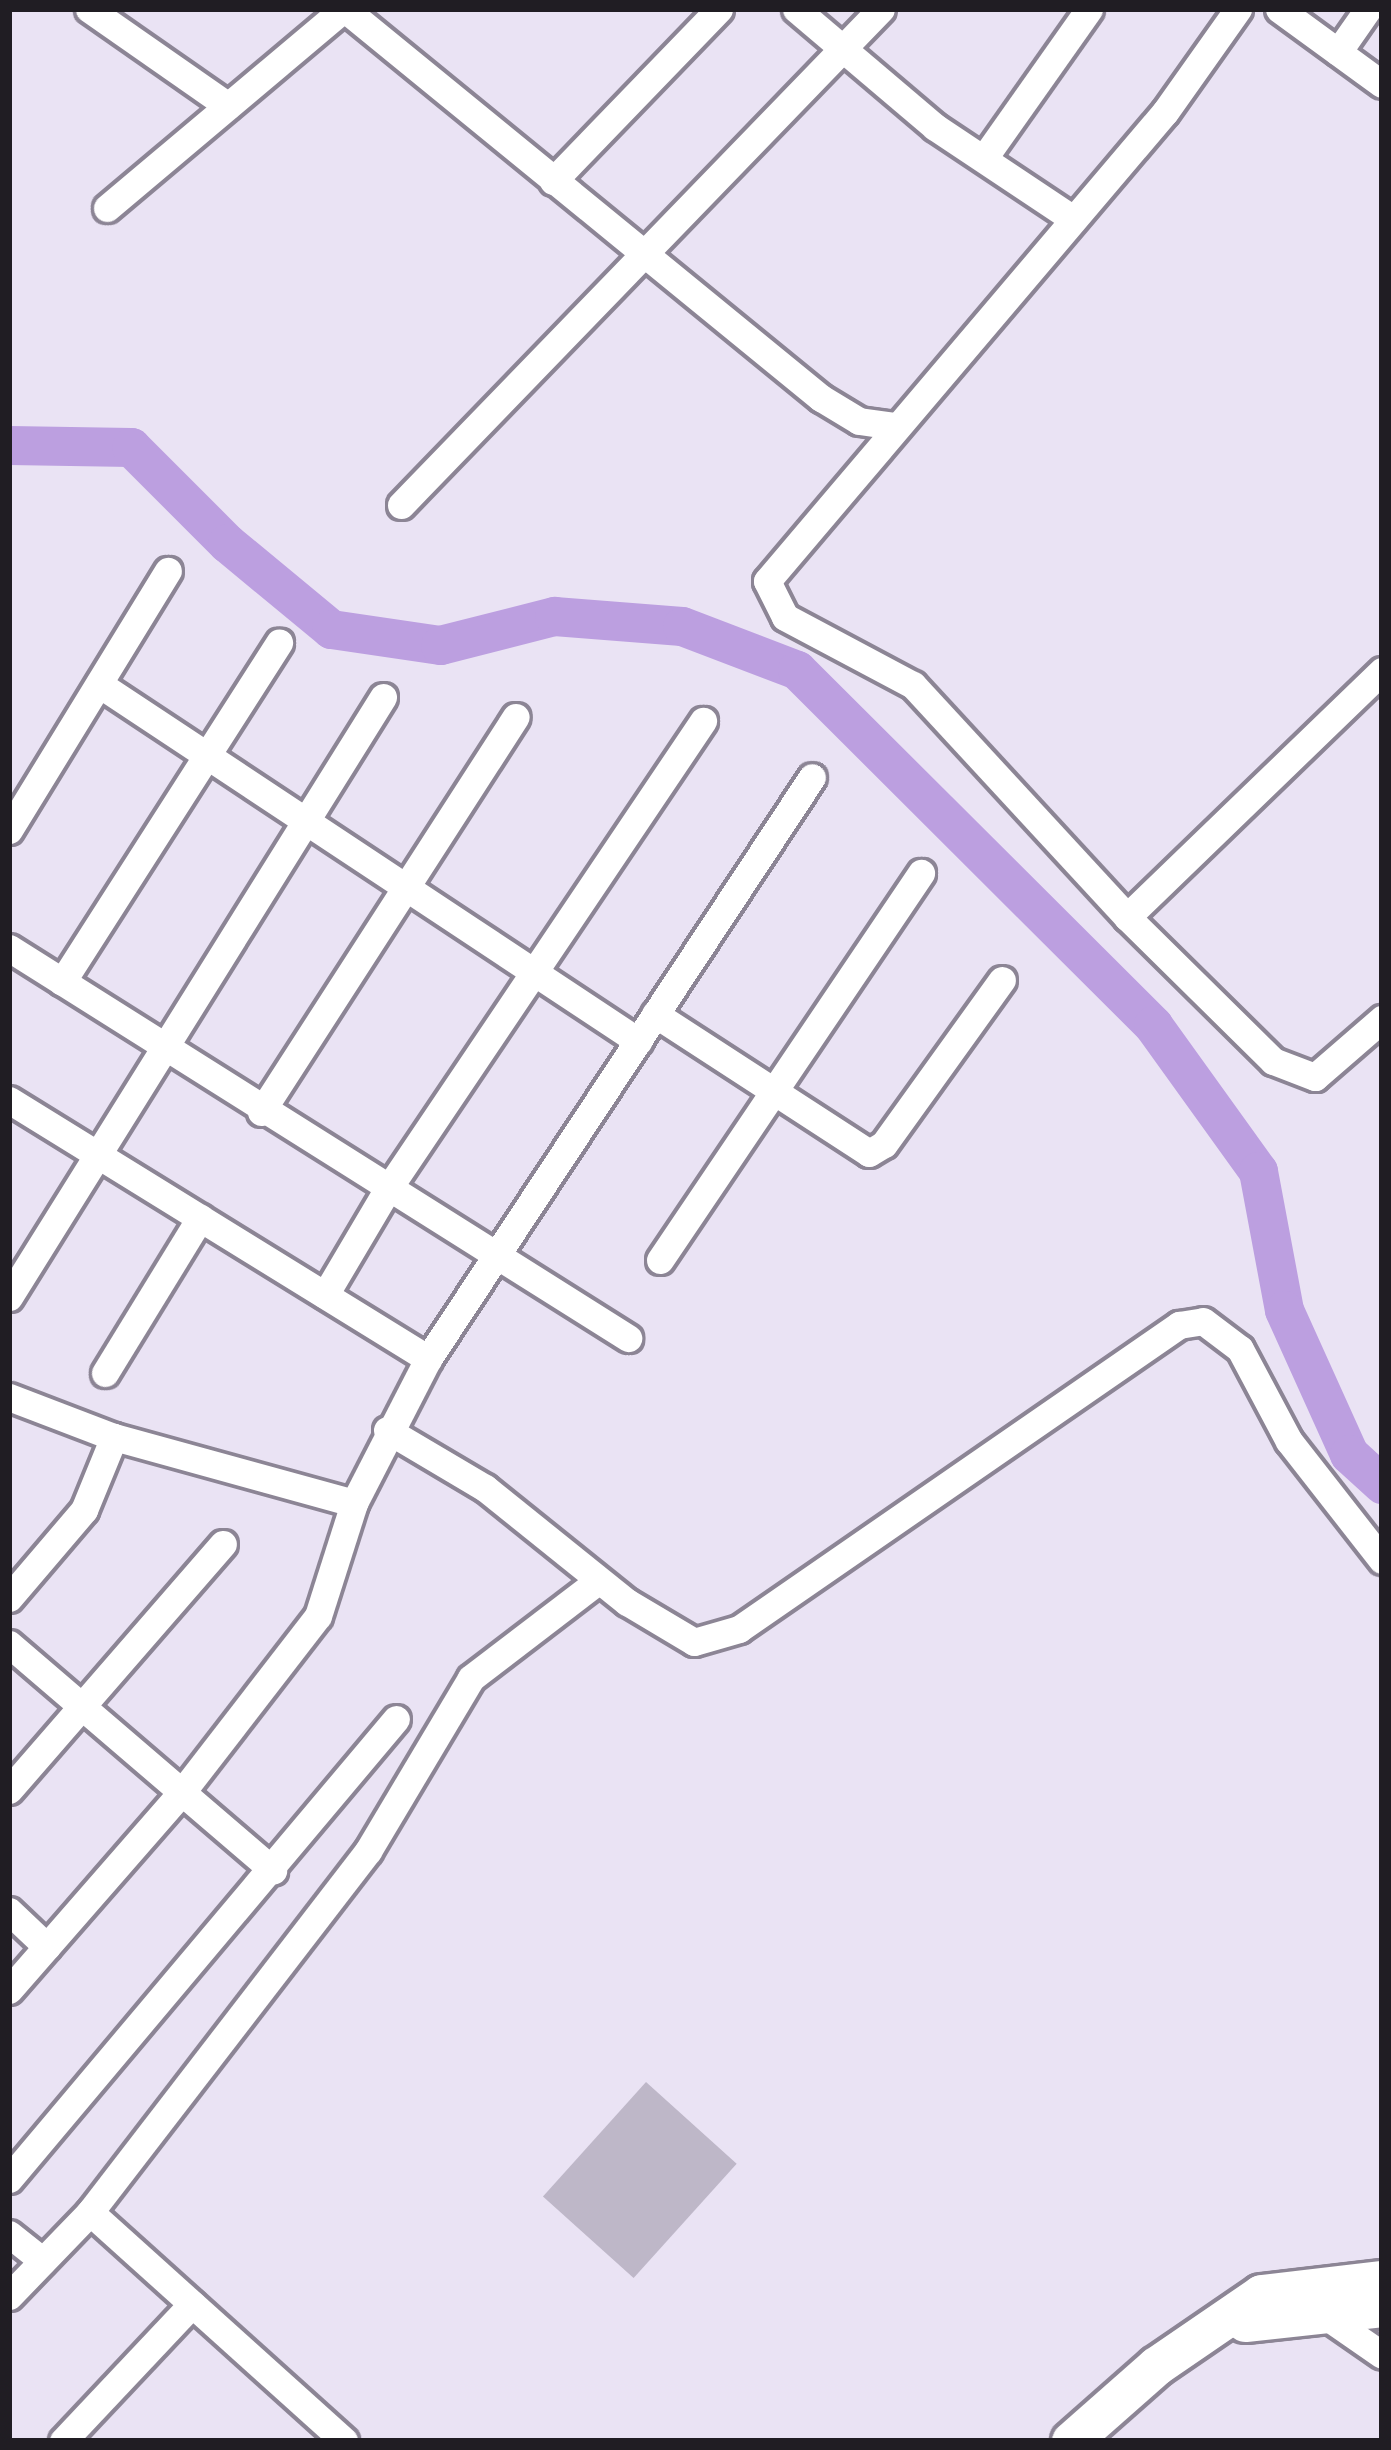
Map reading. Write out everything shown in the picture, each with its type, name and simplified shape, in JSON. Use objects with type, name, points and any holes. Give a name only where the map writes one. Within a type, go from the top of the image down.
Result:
[{"type":"street","points":[[89,9],[228,106]]},
{"type":"street","points":[[107,208],[344,9],[553,181],[646,248],[821,398],[860,421],[894,426]]},
{"type":"street","points":[[553,181],[719,9]]},
{"type":"street","points":[[796,9],[837,51],[1073,219]]},
{"type":"street","points":[[401,505],[881,9]]},
{"type":"street","points":[[984,158],[1089,9]]},
{"type":"street","points":[[1238,9],[1165,112],[767,580],[771,602],[785,617],[913,685],[1245,1039],[1295,1074],[1329,1071],[1382,1019]]},
{"type":"street","points":[[1279,9],[1382,84]]},
{"type":"street","points":[[1338,52],[1368,9]]},
{"type":"street","points":[[9,830],[168,571]]},
{"type":"street","points":[[62,982],[278,643]]},
{"type":"street","points":[[1126,917],[1382,671]]},
{"type":"street","points":[[99,684],[541,971],[638,1041]]},
{"type":"street","points":[[9,1297],[169,1052],[383,697]]},
{"type":"street","points":[[261,1112],[516,717]]},
{"type":"street","points":[[326,1295],[386,1192],[541,971],[703,721]]},
{"type":"street","points":[[9,1990],[182,1792],[318,1616],[354,1503],[387,1430],[428,1359],[491,1255],[812,777]]},
{"type":"street","points":[[660,1260],[768,1091],[920,873]]},
{"type":"street","points":[[9,948],[386,1192],[628,1338]]},
{"type":"street","points":[[655,1014],[869,1153],[884,1144],[1002,980]]},
{"type":"street","points":[[9,1100],[428,1359]]},
{"type":"street","points":[[105,1373],[200,1218]]},
{"type":"street","points":[[387,1430],[485,1488],[598,1581],[694,1642],[740,1629],[1179,1325],[1203,1321],[1240,1348],[1289,1441],[1382,1560]]},
{"type":"street","points":[[9,1397],[114,1437],[354,1503]]},
{"type":"street","points":[[9,1598],[84,1510],[114,1437]]},
{"type":"street","points":[[9,1790],[223,1544]]},
{"type":"street","points":[[9,2296],[90,2212],[368,1851],[471,1678],[598,1581]]},
{"type":"street","points":[[9,1644],[273,1870]]},
{"type":"street","points":[[9,2179],[396,1719]]},
{"type":"street","points":[[9,1911],[46,1947]]},
{"type":"street","points":[[90,2212],[334,2438]]},
{"type":"street","points":[[9,2234],[43,2261]]},
{"type":"street","points":[[1071,2441],[1209,2326],[1262,2294],[1382,2280]]},
{"type":"street","points":[[63,2441],[192,2304]]},
{"type":"street","points":[[1209,2326],[1382,2307]]},
{"type":"street","points":[[1320,2312],[1382,2355]]},
{"type":"building","points":[[646,2082],[737,2164],[634,2278],[543,2196]]},
{"type":"waterway","points":[[9,445],[131,447],[227,543],[331,629],[440,645],[554,616],[682,626],[797,670],[1153,1025],[1258,1171],[1284,1310],[1349,1454],[1382,1484]]}]
